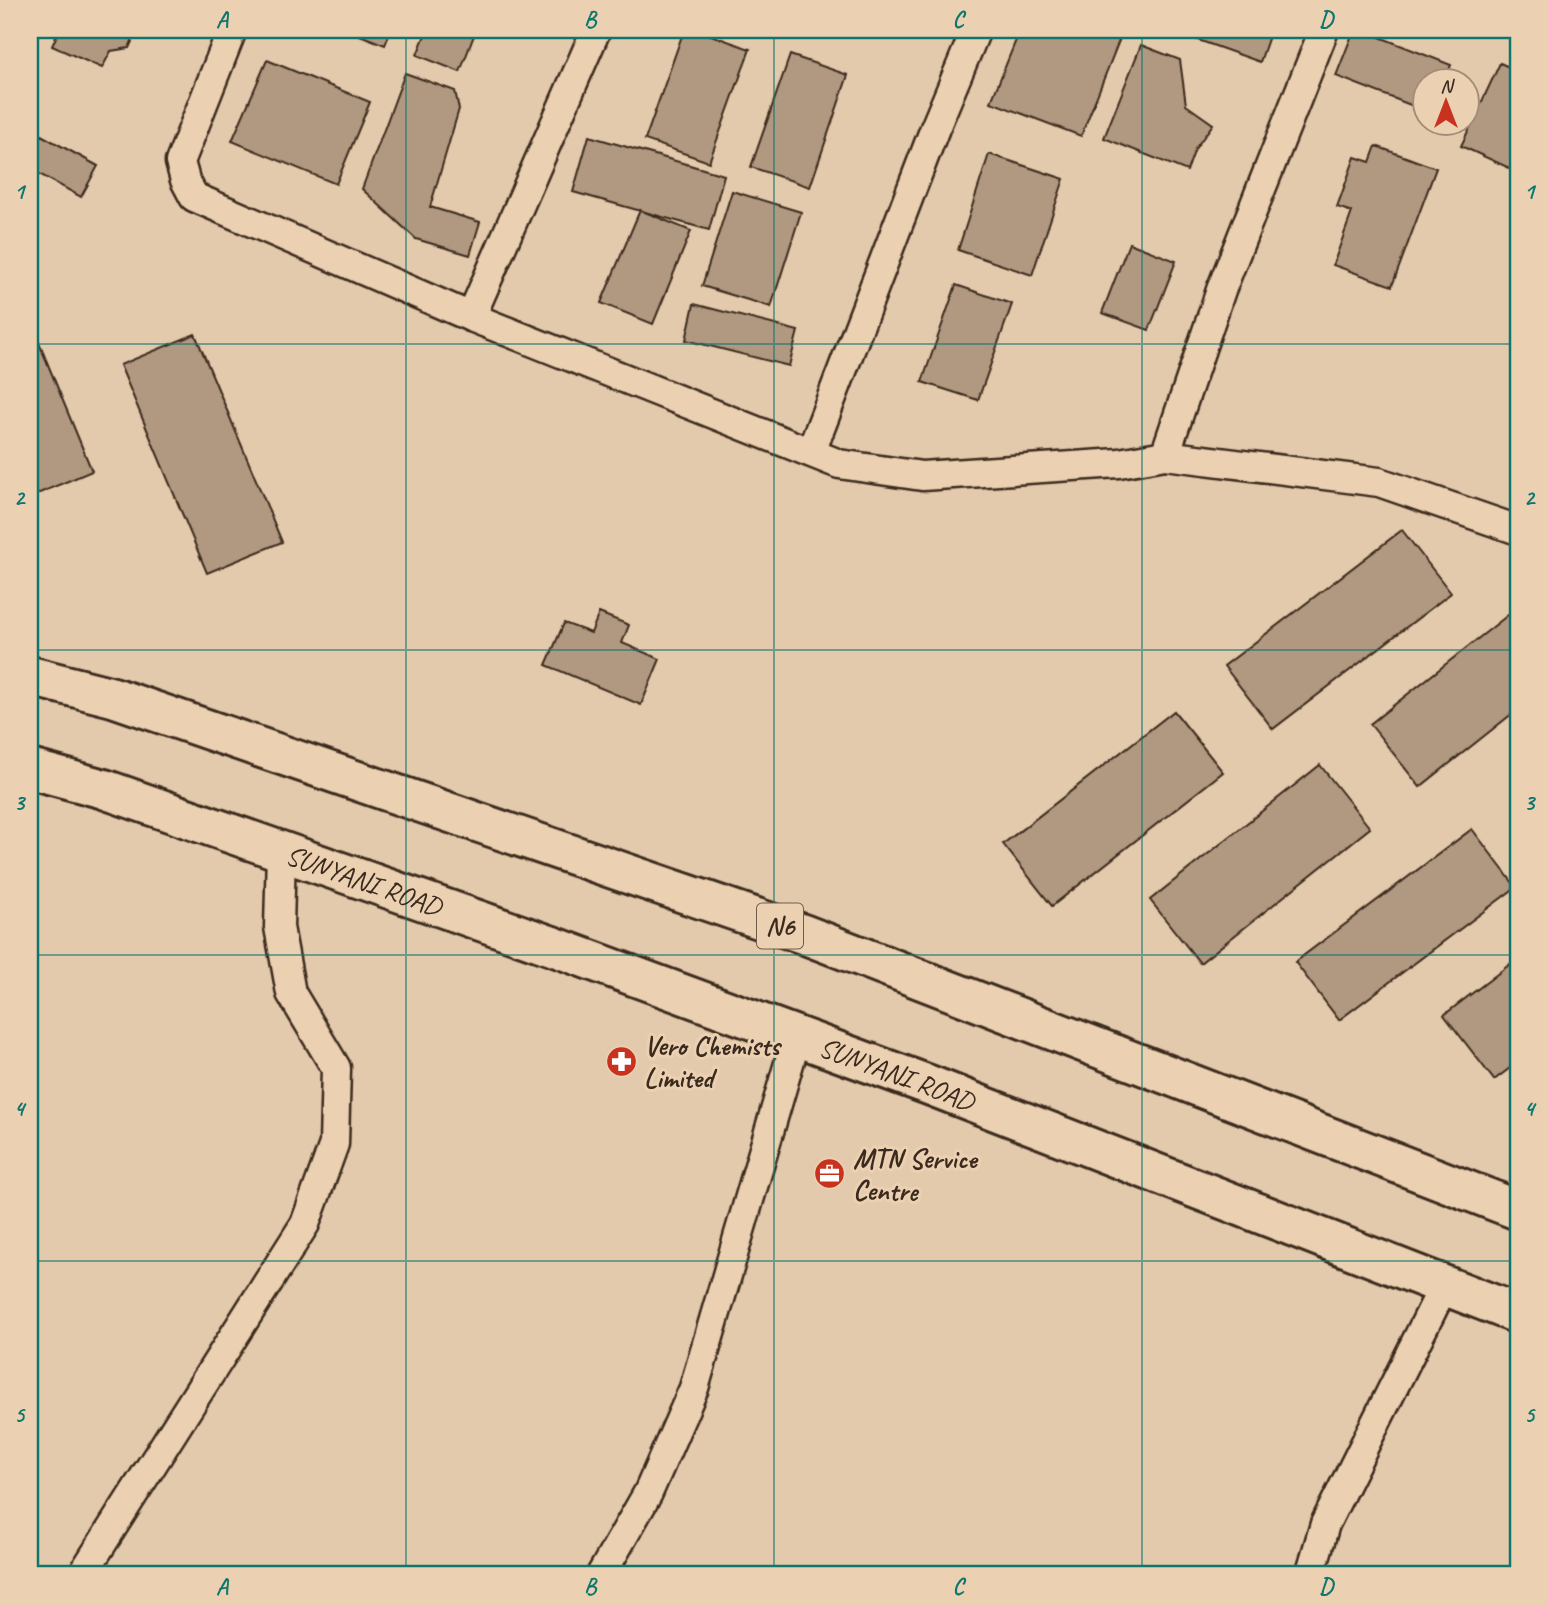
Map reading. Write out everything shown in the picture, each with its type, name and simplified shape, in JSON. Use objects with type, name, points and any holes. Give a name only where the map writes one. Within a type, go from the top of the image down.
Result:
[{"type":"main road","name":"N6","points":[[30,676],[113,697],[803,934],[1518,1210]]},
{"type":"main road","name":"SUNYANI ROAD","points":[[30,769],[104,789],[555,947],[942,1090],[1518,1314]]},
{"type":"street","points":[[232,30],[180,162],[184,180],[194,197],[471,317],[839,464],[922,476],[1119,463],[1165,455],[1379,482],[1518,530]]},
{"type":"street","points":[[471,317],[596,30]]},
{"type":"street","points":[[811,452],[935,128],[976,30]]},
{"type":"street","points":[[1165,455],[1221,290],[1324,30]]},
{"type":"street","points":[[82,1575],[306,1224],[334,1144],[336,1068],[292,993],[279,927],[281,850]]},
{"type":"street","points":[[601,1575],[648,1493],[694,1388],[797,1036]]},
{"type":"street","points":[[1311,1575],[1325,1524],[1444,1286]]},
{"type":"building","points":[[59,30],[137,30],[129,48],[111,51],[102,68],[52,46]]},
{"type":"building","points":[[347,30],[391,30],[385,45]]},
{"type":"building","points":[[427,30],[476,30],[460,72],[417,55]]},
{"type":"building","points":[[684,30],[697,30],[750,49],[709,162],[645,140]]},
{"type":"building","points":[[1020,30],[1113,30],[1122,33],[1081,136],[991,102]]},
{"type":"building","points":[[1170,30],[1271,30],[1260,62]]},
{"type":"building","points":[[1354,30],[1362,30],[1451,65],[1412,66],[1412,106],[1336,76]]},
{"type":"building","points":[[1141,45],[1180,60],[1186,105],[1213,124],[1195,149],[1187,171],[1104,138]]},
{"type":"building","points":[[790,55],[848,75],[810,187],[751,167]]},
{"type":"building","points":[[267,60],[370,102],[336,184],[232,141]]},
{"type":"building","points":[[1500,63],[1518,71],[1518,172],[1461,146],[1466,136],[1482,136],[1482,101]]},
{"type":"building","points":[[405,73],[455,91],[459,109],[430,207],[480,222],[470,255],[416,239],[362,189]]},
{"type":"building","points":[[30,129],[98,166],[81,197],[30,169]]},
{"type":"building","points":[[589,136],[724,175],[709,230],[573,192]]},
{"type":"building","points":[[1376,146],[1436,168],[1392,286],[1333,265],[1352,212],[1337,207],[1355,157],[1370,162]]},
{"type":"building","points":[[989,154],[1064,179],[1032,275],[958,250]]},
{"type":"building","points":[[732,191],[801,212],[771,307],[702,286]]},
{"type":"building","points":[[640,210],[691,231],[653,324],[601,303]]},
{"type":"building","points":[[1129,243],[1176,261],[1149,330],[1102,313]]},
{"type":"building","points":[[956,285],[1012,304],[978,400],[922,382]]},
{"type":"building","points":[[694,304],[798,331],[789,366],[686,340]]},
{"type":"building","points":[[30,321],[92,471],[30,497]]},
{"type":"building","points":[[195,334],[282,542],[207,573],[120,365]]},
{"type":"building","points":[[1402,530],[1451,593],[1273,729],[1224,666]]},
{"type":"building","points":[[1518,607],[1518,709],[1420,787],[1370,724]]},
{"type":"building","points":[[599,613],[629,625],[622,643],[660,659],[641,705],[546,665],[564,623],[591,633]]},
{"type":"building","points":[[1174,711],[1223,772],[1052,906],[1003,844]]},
{"type":"building","points":[[1320,765],[1370,828],[1200,963],[1150,900]]},
{"type":"building","points":[[1472,829],[1516,887],[1339,1020],[1295,962]]},
{"type":"building","points":[[1518,958],[1518,1062],[1494,1080],[1444,1015]]},
{"type":"place","name":"Vero Chemists Limited","points":[[621,1061]]},
{"type":"place","name":"MTN Service Centre","points":[[830,1174]]}]
